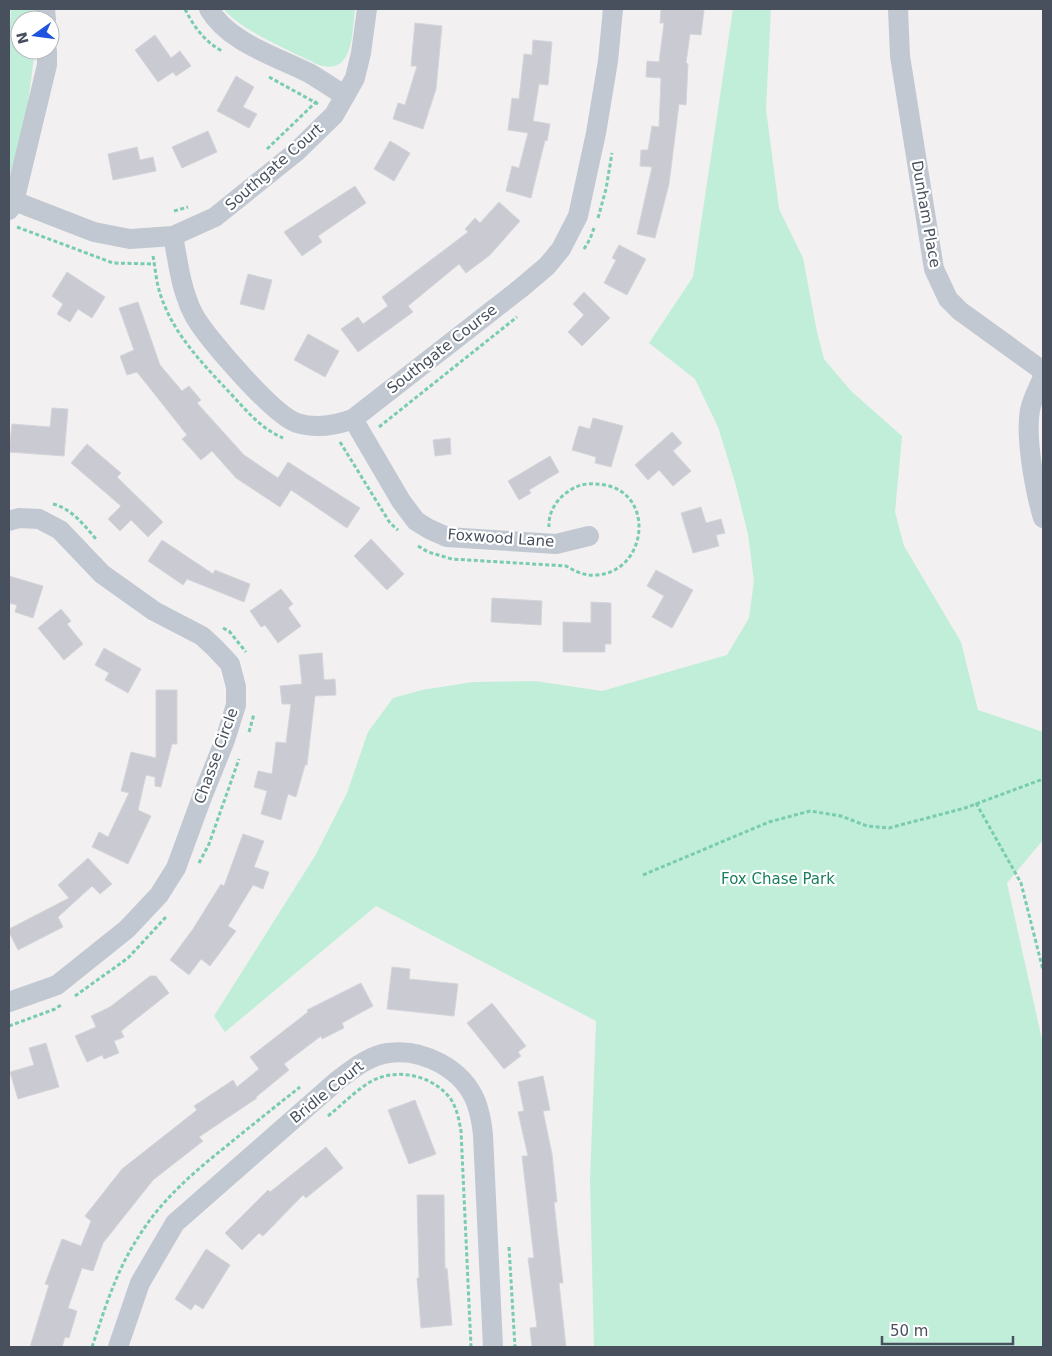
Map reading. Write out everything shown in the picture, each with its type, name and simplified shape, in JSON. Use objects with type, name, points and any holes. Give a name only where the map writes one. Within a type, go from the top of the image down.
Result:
[{"type":"street","points":[[209,9],[215,20],[226,31],[311,74],[337,91],[355,78],[368,9]]},
{"type":"street","name":"Southgate Course","points":[[173,236],[185,294],[196,317],[251,386],[280,413],[295,423],[314,427],[357,427],[547,266],[561,249],[578,216],[592,152],[608,61],[613,9]]},
{"type":"street","name":"Dunham Place","points":[[898,9],[900,56],[934,269],[948,299],[960,311],[1043,371]]},
{"type":"street","points":[[47,60],[11,204],[94,232],[130,239],[150,238]]},
{"type":"street","name":"Southgate Court","points":[[150,238],[173,236],[215,217],[248,192],[296,152],[334,115],[337,91]]},
{"type":"street","points":[[1043,377],[1030,408],[1029,426],[1037,496],[1043,517]]},
{"type":"street","name":"Foxwood Lane","points":[[357,427],[401,501],[416,521],[429,529],[447,536],[556,544],[589,536]]},
{"type":"street","name":"Chasse Circle","points":[[9,521],[18,518],[39,519],[60,530],[102,574],[154,611],[202,636],[230,664],[236,687],[236,705],[225,740],[176,868],[159,895],[127,929],[56,985],[9,1002]]},
{"type":"street","name":"Bridle Court","points":[[118,1347],[140,1283],[175,1223],[338,1080],[366,1060],[388,1053],[411,1053],[431,1058],[449,1068],[466,1084],[476,1100],[483,1136],[493,1347]]},
{"type":"path","points":[[266,151],[316,103],[337,91]]},
{"type":"path","points":[[580,254],[590,239],[601,209],[614,147]]},
{"type":"path","points":[[174,212],[193,206]]},
{"type":"path","points":[[9,224],[113,263],[154,264]]},
{"type":"path","points":[[150,238],[159,290],[176,328],[194,354],[258,424],[284,439]]},
{"type":"path","points":[[332,445],[357,427],[374,431],[524,312]]},
{"type":"path","points":[[45,502],[63,507],[81,522],[102,545]]},
{"type":"path","points":[[221,627],[228,631],[245,649],[247,656]]},
{"type":"path","points":[[247,738],[254,710]]},
{"type":"path","points":[[198,866],[209,844],[240,756]]},
{"type":"path","points":[[643,875],[769,822],[810,811],[842,816],[867,826],[889,828],[976,803],[1043,779]]},
{"type":"path","points":[[976,803],[1021,883],[1043,970]]},
{"type":"path","points":[[9,1026],[55,1009],[89,987],[128,958],[170,913]]},
{"type":"path","points":[[322,1121],[371,1082],[388,1075],[404,1074],[422,1077],[438,1086],[451,1099],[458,1112],[461,1131],[471,1347]]},
{"type":"path","points":[[92,1347],[111,1289],[125,1260],[140,1234],[162,1205],[180,1186],[304,1083]]},
{"type":"path","points":[[508,1242],[515,1347]]},
{"type":"green space","points":[[11,9],[36,9],[36,10]]},
{"type":"green space","points":[[224,9],[355,9],[352,40],[345,58],[339,64],[330,67],[319,65],[254,32],[231,17]]},
{"type":"green space","name":"Fox Chase Park","points":[[733,9],[771,9],[766,109],[779,209],[803,258],[824,359],[851,391],[902,436],[895,512],[904,546],[961,642],[978,710],[1043,732],[1043,840],[1007,883],[1043,1044],[1043,1347],[594,1347],[590,1180],[596,1021],[376,906],[225,1032],[214,1016],[315,856],[347,793],[368,732],[393,698],[422,690],[473,682],[535,681],[602,691],[727,655],[749,618],[754,581],[748,534],[735,482],[718,427],[695,379],[649,343],[693,277]]},
{"type":"green space","points":[[10,27],[10,60],[34,60],[25,125],[9,178]]},
{"type":"building","points":[[661,9],[704,10],[701,35],[690,34],[686,63],[688,64],[686,105],[679,104],[669,184],[655,238],[637,234],[652,167],[640,166],[641,150],[648,150],[652,126],[659,127],[661,78],[646,77],[647,61],[659,62],[664,23],[660,23]]},
{"type":"building","points":[[415,23],[442,26],[436,89],[423,129],[393,119],[398,103],[405,105],[417,66],[411,66]]},
{"type":"building","points":[[155,35],[171,58],[180,51],[191,66],[176,76],[173,72],[158,82],[135,50]]},
{"type":"building","points":[[533,40],[552,42],[548,85],[539,84],[533,121],[550,124],[531,198],[506,191],[512,166],[519,168],[528,133],[508,130],[512,98],[519,99],[524,54],[532,55]]},
{"type":"building","points":[[236,76],[254,87],[243,107],[257,114],[249,128],[217,111]]},
{"type":"building","points":[[208,131],[217,152],[182,168],[172,147]]},
{"type":"building","points":[[390,141],[410,153],[394,181],[374,169]]},
{"type":"building","points":[[137,147],[140,160],[153,157],[156,171],[113,180],[108,154]]},
{"type":"building","points":[[355,186],[366,203],[318,236],[322,242],[302,256],[284,232]]},
{"type":"building","points":[[499,202],[520,221],[490,255],[466,273],[459,264],[408,306],[413,312],[358,352],[341,329],[358,317],[363,324],[388,306],[382,297],[468,232],[465,229],[475,218],[480,223]]},
{"type":"building","points":[[619,245],[646,259],[627,295],[604,283],[616,260],[612,258]]},
{"type":"building","points":[[67,272],[105,297],[92,318],[78,309],[70,322],[57,314],[63,304],[52,296]]},
{"type":"building","points":[[248,274],[272,280],[264,310],[240,304]]},
{"type":"building","points":[[584,292],[610,318],[582,346],[568,332],[584,315],[573,304]]},
{"type":"building","points":[[138,302],[160,365],[182,391],[189,386],[201,400],[197,403],[244,455],[278,478],[288,462],[360,508],[347,528],[291,490],[280,507],[236,478],[212,451],[201,460],[182,439],[187,435],[137,372],[127,375],[120,356],[134,350],[119,308]]},
{"type":"building","points":[[308,334],[339,351],[325,377],[294,360]]},
{"type":"building","points":[[52,408],[68,409],[64,456],[9,452],[12,424],[50,427]]},
{"type":"building","points":[[593,418],[623,426],[611,467],[595,463],[596,457],[572,450],[579,426],[590,429]]},
{"type":"building","points":[[672,432],[682,443],[673,451],[691,471],[673,486],[659,470],[648,480],[635,465]]},
{"type":"building","points":[[450,438],[451,454],[435,456],[433,440]]},
{"type":"building","points":[[87,444],[121,473],[117,477],[163,522],[148,537],[131,520],[120,531],[108,519],[121,506],[71,463]]},
{"type":"building","points":[[550,456],[559,472],[529,490],[531,493],[519,500],[508,481]]},
{"type":"building","points":[[701,507],[706,523],[721,519],[725,533],[716,535],[719,546],[693,553],[681,513]]},
{"type":"building","points":[[371,539],[404,574],[387,590],[354,556]]},
{"type":"building","points":[[162,540],[213,574],[215,570],[250,584],[244,602],[187,579],[183,585],[148,561]]},
{"type":"building","points":[[656,570],[693,590],[672,628],[652,617],[664,596],[647,586]]},
{"type":"building","points":[[9,576],[43,586],[33,618],[15,612],[17,605],[9,603]]},
{"type":"building","points":[[281,589],[293,604],[288,608],[301,626],[278,643],[265,625],[261,627],[250,611]]},
{"type":"building","points":[[492,598],[542,601],[541,625],[491,622]]},
{"type":"building","points":[[591,602],[611,603],[611,644],[605,644],[605,652],[563,652],[563,622],[591,623]]},
{"type":"building","points":[[61,609],[71,621],[67,624],[83,644],[64,660],[38,628]]},
{"type":"building","points":[[104,648],[141,669],[128,693],[105,680],[109,673],[95,665]]},
{"type":"building","points":[[322,653],[324,680],[335,679],[336,695],[315,696],[307,765],[305,765],[296,797],[288,794],[281,820],[261,814],[267,791],[254,787],[258,771],[272,774],[276,742],[286,743],[291,704],[282,704],[280,686],[302,684],[299,655]]},
{"type":"building","points":[[156,690],[177,690],[177,744],[172,744],[161,787],[155,786],[155,777],[146,775],[138,810],[151,816],[128,864],[92,847],[99,832],[108,837],[129,793],[121,791],[131,752],[156,758]]},
{"type":"building","points":[[243,834],[264,841],[254,867],[269,872],[263,889],[253,885],[228,926],[236,931],[210,966],[201,959],[189,975],[170,960],[193,929],[221,884],[224,886]]},
{"type":"building","points":[[88,858],[112,884],[100,894],[92,886],[58,917],[63,927],[18,950],[9,929],[69,898],[58,885]]},
{"type":"building","points":[[392,967],[410,969],[409,979],[458,984],[454,1016],[387,1009]]},
{"type":"building","points":[[150,976],[156,976],[169,993],[121,1031],[124,1037],[114,1041],[119,1053],[104,1059],[102,1055],[87,1062],[75,1036],[96,1027],[91,1016],[110,1007]]},
{"type":"building","points":[[361,983],[373,1006],[342,1023],[344,1028],[322,1039],[321,1036],[284,1064],[289,1070],[257,1098],[199,1137],[203,1141],[153,1180],[103,1243],[93,1271],[82,1268],[68,1308],[77,1311],[69,1338],[65,1337],[62,1347],[30,1347],[49,1285],[45,1284],[62,1239],[81,1246],[91,1221],[85,1216],[122,1169],[197,1110],[194,1106],[233,1080],[237,1087],[259,1069],[250,1057],[308,1012],[307,1010]]},
{"type":"building","points":[[492,1003],[526,1046],[518,1052],[521,1056],[504,1069],[467,1023]]},
{"type":"building","points":[[46,1043],[59,1087],[18,1099],[10,1072],[34,1065],[29,1048]]},
{"type":"building","points":[[543,1076],[550,1110],[543,1111],[552,1154],[557,1202],[554,1202],[563,1283],[559,1283],[566,1347],[532,1347],[530,1328],[537,1327],[528,1258],[534,1258],[522,1156],[528,1156],[518,1112],[524,1111],[518,1082]]},
{"type":"building","points":[[415,1100],[436,1154],[409,1164],[388,1110]]},
{"type":"building","points":[[326,1147],[343,1168],[306,1198],[303,1195],[263,1236],[259,1233],[242,1250],[225,1233],[268,1190],[270,1192]]},
{"type":"building","points":[[417,1195],[444,1195],[445,1269],[447,1268],[452,1325],[421,1328],[417,1278],[419,1278]]},
{"type":"building","points":[[206,1249],[230,1265],[203,1309],[195,1304],[191,1310],[175,1299]]}]
